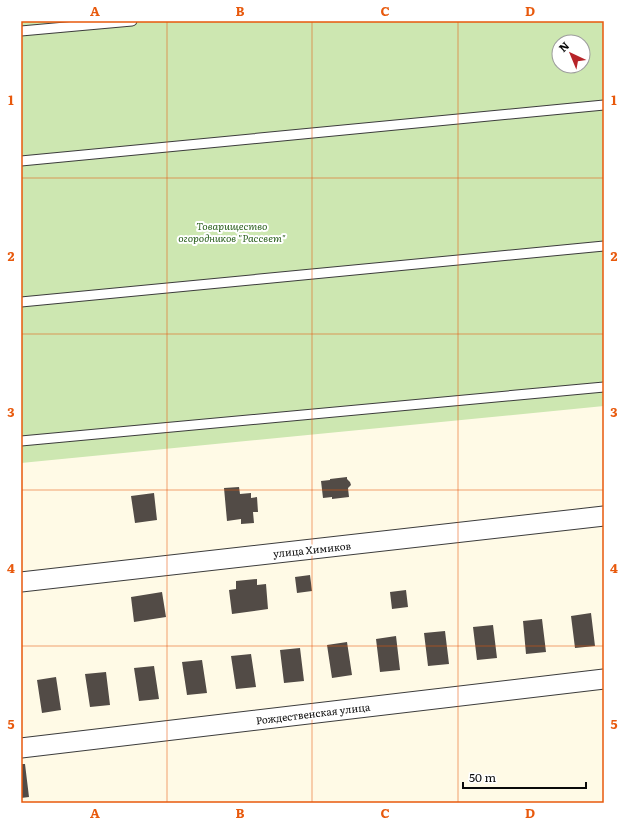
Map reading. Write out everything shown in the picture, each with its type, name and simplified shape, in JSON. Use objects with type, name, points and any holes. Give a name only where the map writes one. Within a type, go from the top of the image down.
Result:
[{"type":"street","name":"улица Химиков","points":[[21,582],[604,516]]},
{"type":"street","name":"Рождественская улица","points":[[21,748],[604,679]]},
{"type":"lane","points":[[21,32],[132,21]]},
{"type":"lane","points":[[21,161],[604,105]]},
{"type":"lane","points":[[21,302],[604,246]]},
{"type":"lane","points":[[21,440],[604,387]]},
{"type":"green space","name":"Товарищество огородников \"Рассвет\"","points":[[21,21],[604,21],[604,406],[21,463]]},
{"type":"building","points":[[347,477],[351,485],[348,488],[349,497],[332,499],[332,497],[323,498],[321,481]]},
{"type":"building","points":[[239,487],[240,494],[251,493],[251,498],[257,497],[258,512],[253,512],[254,523],[241,524],[241,519],[227,521],[224,488]]},
{"type":"building","points":[[154,493],[157,520],[135,523],[131,496]]},
{"type":"building","points":[[310,575],[312,591],[297,593],[295,577]]},
{"type":"building","points":[[257,579],[257,585],[266,584],[268,609],[232,614],[229,590],[236,589],[236,581]]},
{"type":"building","points":[[406,590],[408,607],[392,609],[390,592]]},
{"type":"building","points":[[162,592],[166,617],[134,622],[131,597]]},
{"type":"building","points":[[591,613],[595,646],[575,648],[571,616]]},
{"type":"building","points":[[542,619],[546,652],[526,654],[523,621]]},
{"type":"building","points":[[493,625],[497,658],[477,660],[473,627]]},
{"type":"building","points":[[445,631],[449,664],[428,666],[424,633]]},
{"type":"building","points":[[396,636],[400,670],[380,672],[376,639]]},
{"type":"building","points":[[347,642],[352,675],[332,678],[327,645]]},
{"type":"building","points":[[300,648],[304,681],[284,683],[280,650]]},
{"type":"building","points":[[251,654],[256,687],[236,689],[231,656]]},
{"type":"building","points":[[202,660],[207,693],[187,695],[182,662]]},
{"type":"building","points":[[154,666],[159,699],[139,701],[134,668]]},
{"type":"building","points":[[106,672],[110,705],[90,707],[85,674]]},
{"type":"building","points":[[56,677],[61,710],[42,713],[37,680]]},
{"type":"building","points":[[21,764],[25,764],[29,797],[21,798]]}]
